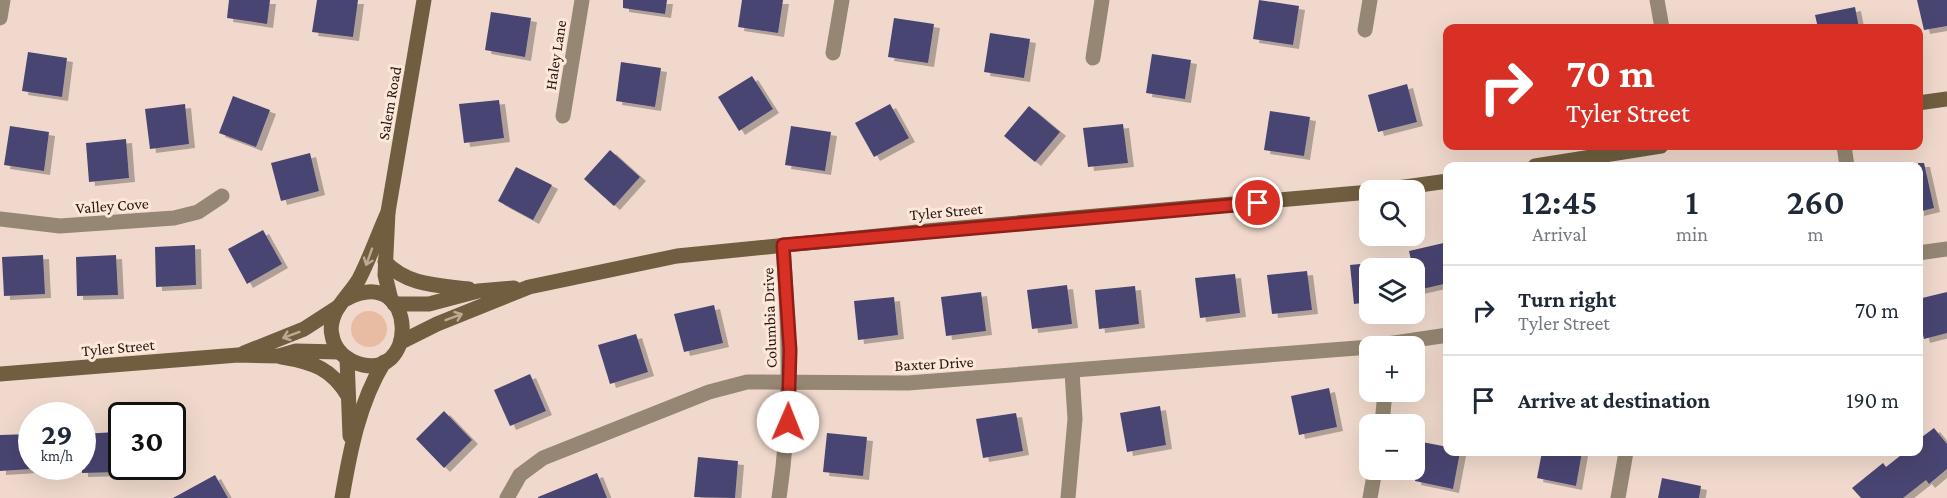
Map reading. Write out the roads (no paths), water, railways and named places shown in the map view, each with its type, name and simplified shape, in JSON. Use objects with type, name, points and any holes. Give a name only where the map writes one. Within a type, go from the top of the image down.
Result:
[{"type":"street","points":[[0,18],[3,0]]},
{"type":"street","name":"Salem Road","points":[[392,302],[385,262],[388,212],[424,0]]},
{"type":"street","name":"Haley Lane","points":[[563,116],[582,0]]},
{"type":"street","points":[[833,53],[842,0]]},
{"type":"street","points":[[1093,58],[1102,0]]},
{"type":"street","points":[[1365,30],[1370,0]]},
{"type":"street","points":[[1657,0],[1661,24]]},
{"type":"street","points":[[1923,102],[1947,99]]},
{"type":"street","points":[[1559,162],[1636,150]]},
{"type":"street","points":[[1425,184],[1443,182]]},
{"type":"street","name":"Tyler Street","points":[[392,302],[429,304],[478,291],[529,287],[677,256],[1359,193]]},
{"type":"street","name":"Valley Cove","points":[[0,219],[71,226],[174,218],[198,212],[222,196]]},
{"type":"street","name":"Salem Road","points":[[342,303],[367,264],[388,212]]},
{"type":"street","name":"Columbia Drive","points":[[778,498],[787,442],[790,350],[783,245]]},
{"type":"street","points":[[1923,253],[1947,249]]},
{"type":"street","points":[[385,262],[396,274],[409,281],[478,291]]},
{"type":"street","name":"Tyler Street","points":[[401,342],[437,324],[529,287]]},
{"type":"street","points":[[342,498],[350,451],[370,386],[384,362],[401,342],[403,320],[392,302],[368,292],[342,303],[331,324],[334,344],[343,355],[359,364],[384,362]]},
{"type":"street","name":"Tyler Street","points":[[238,355],[304,329],[342,303]]},
{"type":"street","points":[[1425,339],[1443,336]]},
{"type":"street","name":"Baxter Drive","points":[[507,498],[520,475],[543,458],[709,392],[747,382],[908,383],[1359,348]]},
{"type":"street","name":"Tyler Street","points":[[0,374],[238,355],[279,356],[296,351],[343,355]]},
{"type":"street","points":[[343,355],[348,396],[350,451]]},
{"type":"street","points":[[279,356],[295,359],[326,372],[337,379],[348,396]]},
{"type":"street","points":[[1068,498],[1075,419],[1072,372]]},
{"type":"street","points":[[1618,498],[1625,456]]},
{"type":"street","points":[[1370,498],[1373,480]]}]
